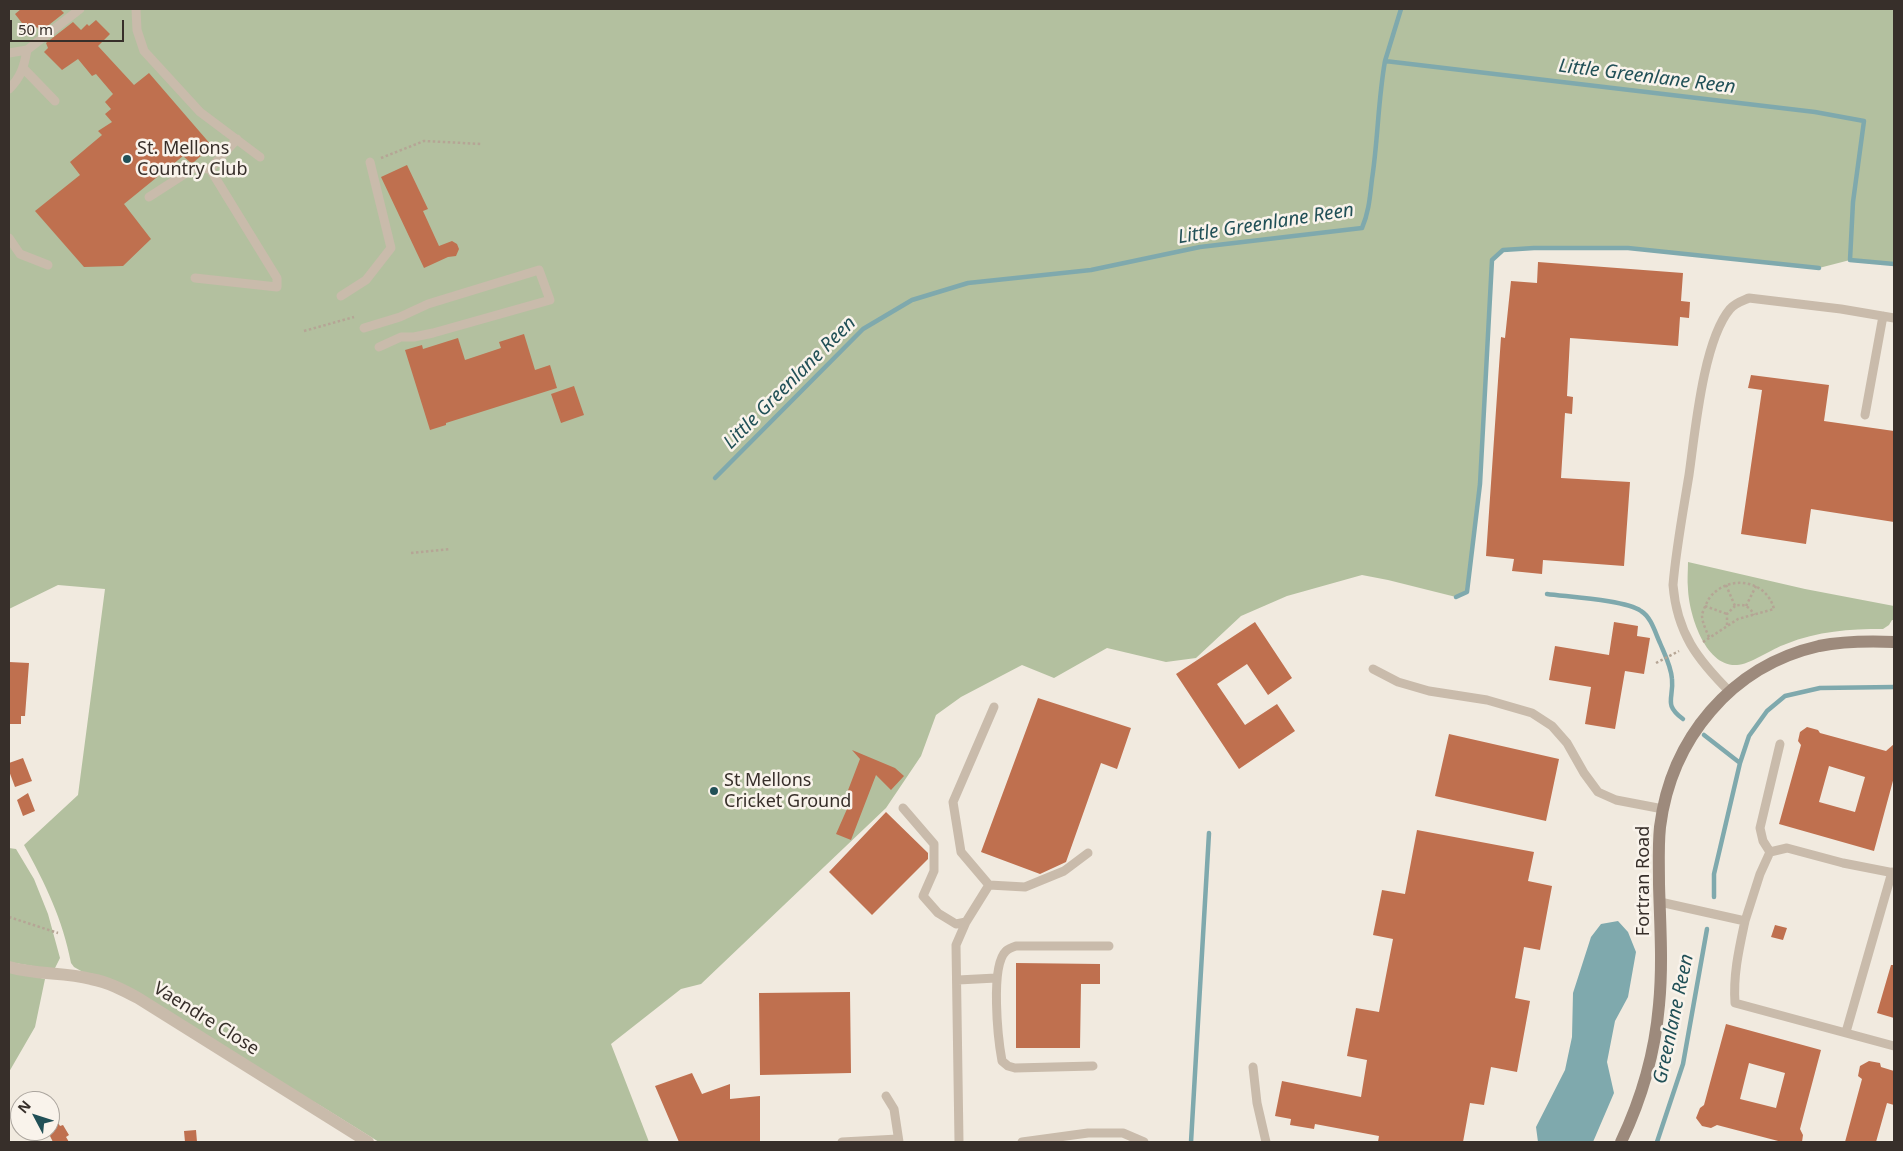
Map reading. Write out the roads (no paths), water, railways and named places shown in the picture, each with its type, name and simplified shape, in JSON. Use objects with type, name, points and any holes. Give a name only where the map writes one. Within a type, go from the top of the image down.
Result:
[{"type":"street","name":"Fortran Road","points":[[1620,1142],[1639,1097],[1645,1077],[1659,1008],[1662,974],[1659,852],[1663,809],[1675,767],[1688,741],[1702,720],[1730,692],[1764,668],[1794,653],[1843,642],[1894,642]]},
{"type":"street","name":"Vaendre Close","points":[[9,968],[23,972],[92,979],[112,985],[138,998],[368,1142]]},
{"type":"lane","points":[[9,53],[27,50],[80,9]]},
{"type":"lane","points":[[136,9],[137,30],[144,51],[200,112],[260,157]]},
{"type":"lane","points":[[9,89],[18,80],[24,69],[27,50]]},
{"type":"lane","points":[[24,69],[55,101]]},
{"type":"lane","points":[[210,169],[236,139]]},
{"type":"lane","points":[[341,296],[366,280],[391,248],[370,162]]},
{"type":"lane","points":[[149,197],[194,168],[210,169]]},
{"type":"lane","points":[[194,278],[277,287],[277,278],[210,169]]},
{"type":"lane","points":[[9,238],[20,254],[48,266]]},
{"type":"lane","points":[[364,328],[400,317],[428,304],[538,270],[550,300],[433,333],[414,337],[401,337],[380,346]]},
{"type":"lane","points":[[1730,692],[1704,665],[1688,642],[1675,602],[1674,585],[1700,399],[1707,364],[1716,336],[1730,310],[1739,302],[1749,298],[1760,298],[1894,318]]},
{"type":"lane","points":[[1865,415],[1883,316]]},
{"type":"lane","points":[[1373,669],[1398,682],[1429,691],[1487,700],[1532,713],[1552,726],[1567,743],[1584,773],[1598,792],[1616,800],[1663,809]]},
{"type":"lane","points":[[994,707],[952,802],[961,852],[989,886],[1025,887],[1064,870],[1088,853]]},
{"type":"lane","points":[[1770,852],[1763,841],[1760,828],[1780,744]]},
{"type":"lane","points":[[903,808],[934,844],[934,871],[924,896],[938,913],[956,924],[966,922]]},
{"type":"lane","points":[[1770,852],[1787,848],[1843,863],[1893,872],[1846,1032]]},
{"type":"lane","points":[[1770,852],[1760,874],[1745,921],[1738,951],[1734,982],[1735,1003],[1894,1046]]},
{"type":"lane","points":[[958,1142],[958,980],[956,945],[966,922],[989,886]]},
{"type":"lane","points":[[1660,902],[1745,921]]},
{"type":"lane","points":[[1093,1066],[1015,1068],[1008,1066],[1002,1061],[996,978],[999,962],[1006,951],[1016,946],[1109,946]]},
{"type":"lane","points":[[958,980],[996,978]]},
{"type":"lane","points":[[1253,1067],[1257,1102],[1266,1142]]},
{"type":"lane","points":[[842,1142],[898,1141],[894,1109],[886,1096]]},
{"type":"lane","points":[[1022,1142],[1088,1133],[1123,1133],[1144,1142]]},
{"type":"water","points":[[1618,921],[1628,932],[1636,952],[1628,997],[1615,1021],[1607,1062],[1614,1093],[1593,1142],[1538,1142],[1536,1127],[1565,1070],[1572,1037],[1573,993],[1591,937],[1601,924]]},
{"type":"waterway","points":[[1385,61],[1401,9]]},
{"type":"waterway","name":"Little Greenlane Reen","points":[[715,478],[863,329],[912,300],[968,283],[1091,270],[1200,247],[1362,228],[1370,198],[1385,61],[1815,112],[1864,121],[1853,202],[1850,260],[1894,264]]},
{"type":"waterway","points":[[1456,597],[1467,592],[1480,484],[1492,260],[1503,250],[1534,248],[1628,248],[1819,268]]},
{"type":"waterway","name":"Greenlane Reen","points":[[1547,594],[1623,604],[1641,611],[1652,625],[1666,656],[1672,679],[1671,705],[1683,719]]},
{"type":"waterway","name":"Greenlane Reen","points":[[1704,735],[1740,763],[1749,736],[1767,711],[1785,696],[1820,688],[1894,687]]},
{"type":"waterway","name":"Greenlane Reen","points":[[1714,897],[1714,874],[1740,763]]},
{"type":"waterway","points":[[1191,1142],[1209,833]]},
{"type":"waterway","name":"Greenlane Reen","points":[[1657,1142],[1683,1064],[1707,929]]},
{"type":"place","name":"St. Mellons Country Club","points":[[127,159]]},
{"type":"place","name":"St Mellons Cricket Ground","points":[[714,791]]}]
